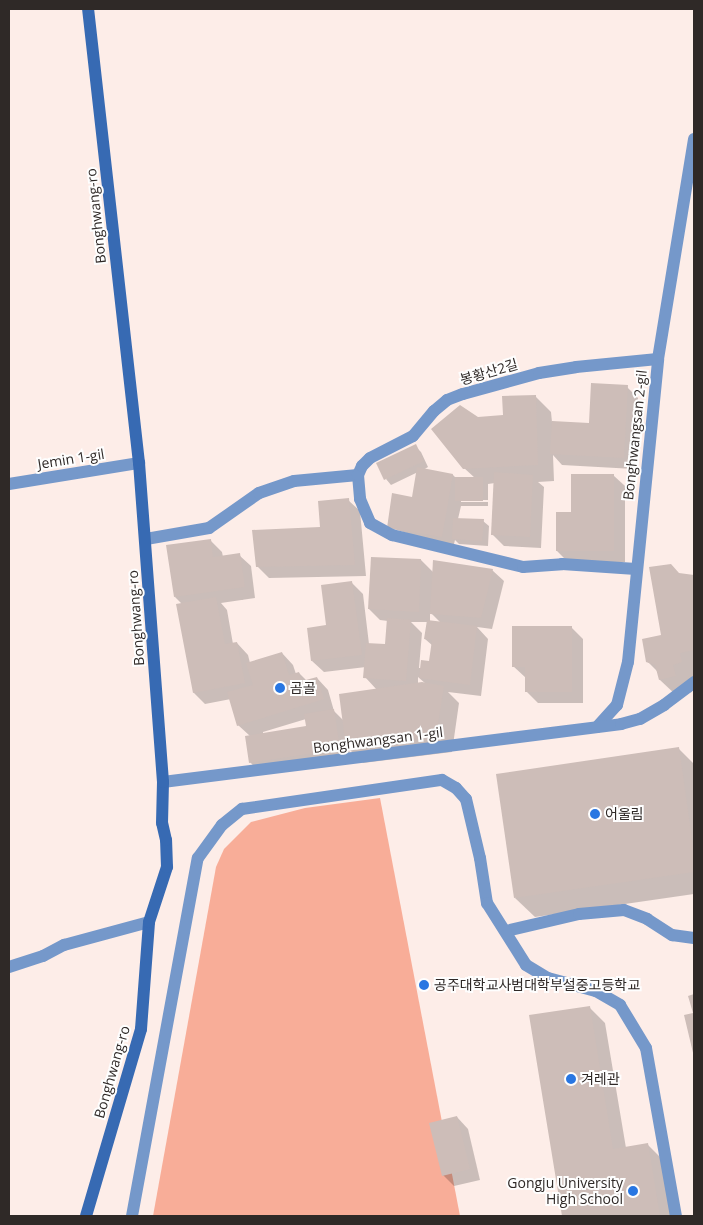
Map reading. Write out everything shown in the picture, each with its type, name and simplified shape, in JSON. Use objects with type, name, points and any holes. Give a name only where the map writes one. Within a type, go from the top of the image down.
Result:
[{"type":"main road","name":"Bonghwang-ro","points":[[86,1216],[141,1030],[149,922],[167,867],[166,840],[162,822],[163,782],[139,463],[88,9]]},
{"type":"street","name":"Bonghwangsan 2-gil","points":[[597,727],[617,705],[628,662],[658,359],[694,138]]},
{"type":"street","name":"봉황산2길","points":[[358,475],[362,466],[370,458],[413,436],[434,411],[455,397],[539,373],[576,367],[658,359]]},
{"type":"street","name":"Jemin 1-gil","points":[[9,484],[139,463]]},
{"type":"street","points":[[146,540],[209,528],[259,493],[294,481],[358,475],[360,499],[370,523],[392,535],[523,567],[562,564],[636,569]]},
{"type":"street","name":"Bonghwangsan 1-gil","points":[[163,782],[597,727],[640,719],[664,705],[694,682]]},
{"type":"street","points":[[132,1216],[198,858],[222,825],[242,809],[442,780],[456,788],[466,799],[480,858],[486,904],[506,931],[526,965],[548,978],[596,991],[620,1005],[646,1048],[676,1216]]},
{"type":"street","points":[[506,931],[579,914],[624,910],[647,919],[672,934],[694,938]]},
{"type":"street","points":[[9,967],[43,956],[64,945],[149,922]]},
{"type":"shaded area","points":[[380,798],[460,1216],[153,1216],[216,867],[224,849],[251,822],[305,808]]},
{"type":"building","points":[[591,383],[628,385],[624,458],[550,454],[552,421],[589,423]]},
{"type":"building","points":[[536,395],[538,465],[463,469],[431,429],[460,405],[478,417],[503,415],[502,396]]},
{"type":"building","points":[[416,444],[424,461],[384,480],[376,463]]},
{"type":"building","points":[[417,467],[453,474],[442,537],[387,528],[392,493],[412,497]]},
{"type":"building","points":[[494,472],[533,475],[530,537],[491,535]]},
{"type":"building","points":[[571,474],[614,474],[614,551],[556,551],[556,512],[571,512]]},
{"type":"building","points":[[455,477],[483,477],[483,501],[455,501]]},
{"type":"building","points":[[349,498],[355,565],[256,567],[252,530],[320,527],[318,501]]},
{"type":"building","points":[[453,518],[484,519],[482,541],[452,539]]},
{"type":"building","points":[[211,539],[213,557],[240,553],[245,587],[174,597],[166,545]]},
{"type":"building","points":[[371,557],[421,559],[419,612],[368,609]]},
{"type":"building","points":[[433,560],[493,569],[481,618],[430,614]]},
{"type":"building","points":[[671,564],[679,573],[694,575],[694,650],[680,653],[682,662],[673,665],[676,676],[659,680],[655,665],[646,662],[642,639],[661,635],[649,567]]},
{"type":"building","points":[[352,581],[362,655],[311,661],[307,628],[326,625],[321,585]]},
{"type":"building","points":[[216,597],[225,644],[237,642],[245,683],[193,693],[176,604]]},
{"type":"building","points":[[387,618],[411,620],[406,681],[363,678],[366,643],[385,644]]},
{"type":"building","points":[[427,620],[477,626],[470,685],[419,678],[421,660],[429,661],[432,640],[424,639]]},
{"type":"building","points":[[512,626],[572,626],[572,692],[525,692],[525,667],[512,667]]},
{"type":"building","name":"곰골","points":[[282,652],[289,675],[299,672],[302,681],[317,677],[324,699],[237,726],[227,692],[253,685],[246,663]]},
{"type":"building","points":[[422,682],[444,686],[436,736],[346,748],[339,694]]},
{"type":"building","points":[[334,709],[340,749],[249,763],[245,736],[306,726],[304,714]]},
{"type":"building","name":"어울림","points":[[679,747],[694,854],[694,872],[514,898],[496,774]]},
{"type":"building","points":[[694,994],[694,1057],[684,1015],[693,1013],[688,996]]},
{"type":"building","name":"겨레관","points":[[590,1006],[613,1149],[648,1143],[660,1216],[562,1216],[529,1015]]},
{"type":"building","points":[[457,1116],[470,1169],[442,1176],[429,1123]]},
{"type":"place","name":"곰골","points":[[280,688]]},
{"type":"place","name":"어울림","points":[[595,814]]},
{"type":"place","name":"공주대학교사범대학부설중고등학교","points":[[424,985]]},
{"type":"place","name":"겨레관","points":[[571,1079]]},
{"type":"place","name":"Gongju University High School","points":[[633,1191]]}]
